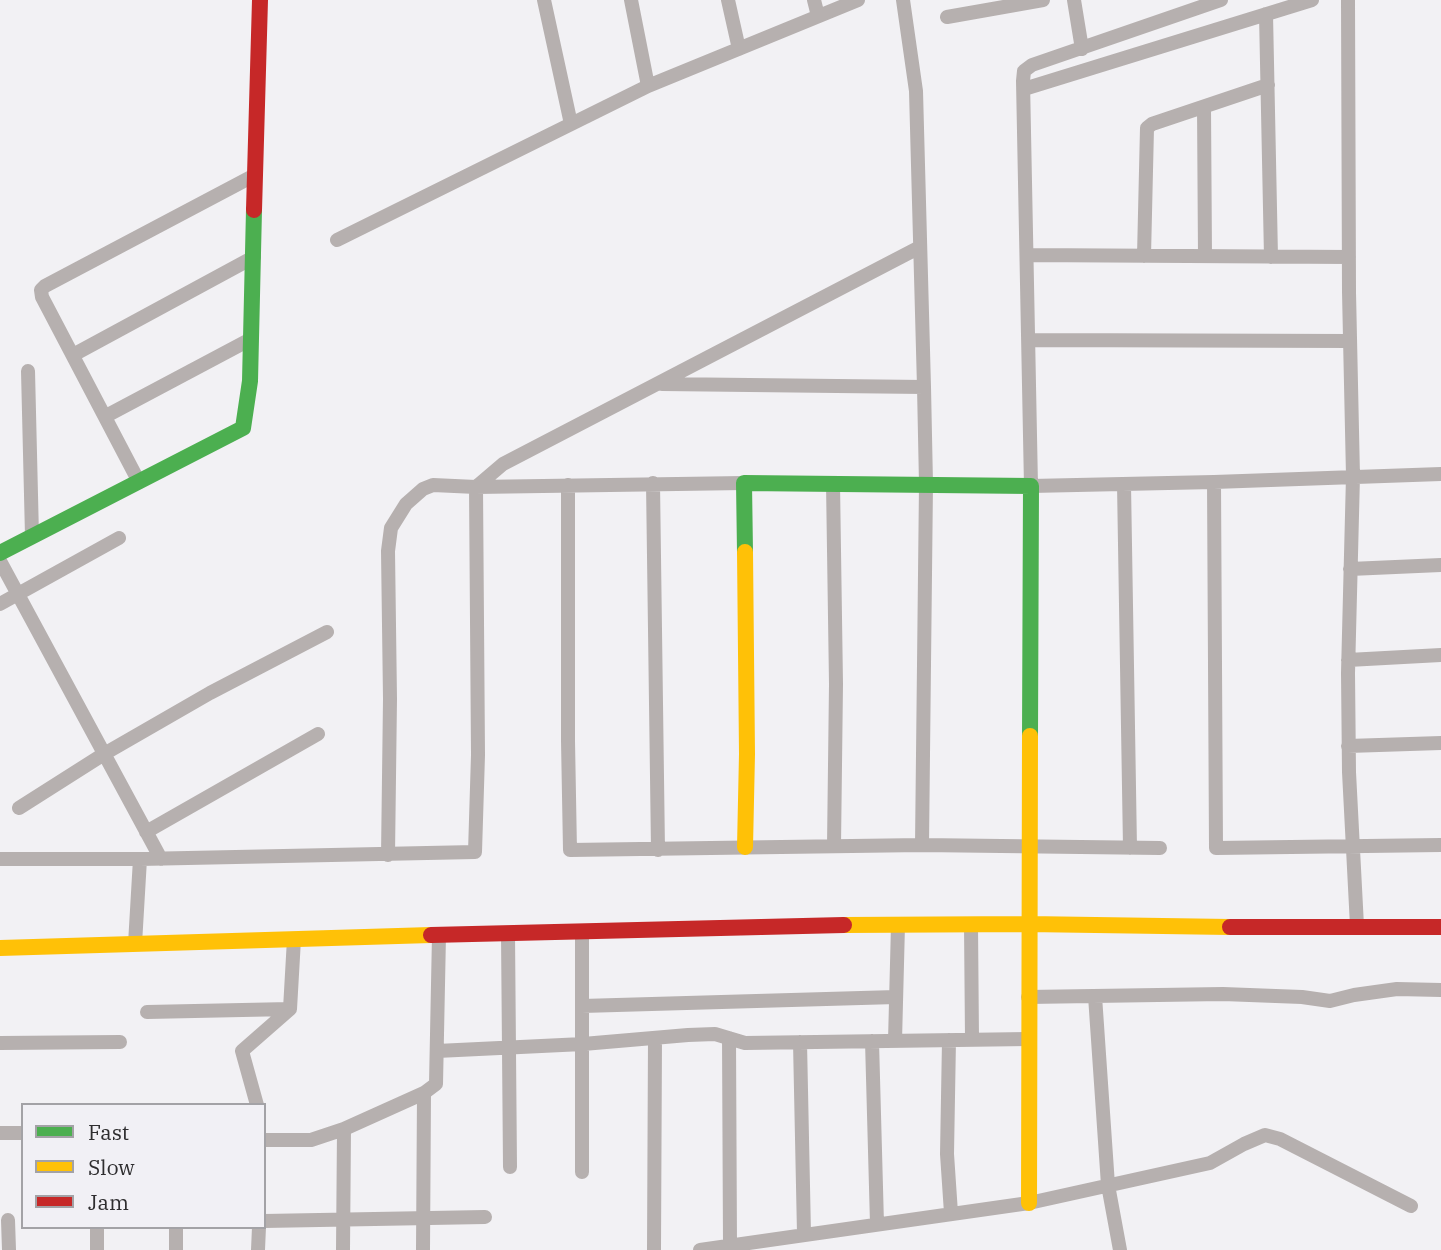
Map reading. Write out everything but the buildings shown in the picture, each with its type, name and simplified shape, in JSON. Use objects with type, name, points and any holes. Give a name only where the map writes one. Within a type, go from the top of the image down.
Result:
[{"type":"street","points":[[0,554],[243,428],[250,381],[260,0]]},
{"type":"street","points":[[544,0],[571,124]]},
{"type":"street","points":[[631,0],[648,86]]},
{"type":"street","points":[[728,0],[739,49]]},
{"type":"street","points":[[814,0],[818,16]]},
{"type":"street","points":[[337,240],[648,86],[858,0]]},
{"type":"street","points":[[903,0],[916,92],[924,387],[926,484],[922,845]]},
{"type":"street","points":[[947,17],[1043,0]]},
{"type":"street","points":[[1074,0],[1082,49]]},
{"type":"street","points":[[1029,1203],[1031,486],[1024,71],[1032,65],[1221,0]]},
{"type":"street","points":[[1024,89],[1312,0]]},
{"type":"street","points":[[1348,0],[1353,476],[1348,746],[1357,926]]},
{"type":"street","points":[[1266,14],[1271,257]]},
{"type":"street","points":[[1144,256],[1147,128],[1268,85]]},
{"type":"street","points":[[1204,107],[1205,256]]},
{"type":"street","points":[[139,482],[42,297],[41,290],[255,175]]},
{"type":"street","points":[[475,487],[503,464],[920,247]]},
{"type":"street","points":[[1027,255],[1349,257]]},
{"type":"street","points":[[73,355],[254,257]]},
{"type":"street","points":[[106,416],[251,339]]},
{"type":"street","points":[[1028,340],[1350,341]]},
{"type":"street","points":[[28,371],[32,536]]},
{"type":"street","points":[[661,384],[924,387]]},
{"type":"street","points":[[388,855],[388,551],[391,528],[406,504],[423,489],[433,485],[475,487],[744,482],[1031,486],[1441,474]]},
{"type":"street","points":[[744,482],[747,754],[745,847]]},
{"type":"street","points":[[1214,482],[1216,848],[1441,845]]},
{"type":"street","points":[[653,483],[658,850]]},
{"type":"street","points":[[833,484],[836,684],[834,846]]},
{"type":"street","points":[[1124,484],[1130,848]]},
{"type":"street","points":[[568,485],[570,850],[922,845],[1160,848]]},
{"type":"street","points":[[2,855],[160,859],[475,852],[478,755],[475,487]]},
{"type":"street","points":[[0,604],[119,538]]},
{"type":"street","points":[[0,561],[160,859]]},
{"type":"street","points":[[1350,569],[1441,565]]},
{"type":"street","points":[[19,808],[104,754],[210,693],[327,632]]},
{"type":"street","points":[[1348,660],[1441,655]]},
{"type":"street","points":[[146,832],[318,734]]},
{"type":"street","points":[[1348,746],[1441,743]]},
{"type":"street","points":[[135,944],[140,859]]},
{"type":"street","points":[[0,947],[748,926],[1028,924],[1126,927],[1441,927]]},
{"type":"street","points":[[895,1041],[898,925]]},
{"type":"street","points":[[971,925],[972,1039]]},
{"type":"street","points":[[582,931],[582,1171]]},
{"type":"street","points":[[509,933],[510,1167]]},
{"type":"street","points":[[266,1136],[312,1140],[344,1129],[424,1093],[436,1084],[439,935]]},
{"type":"street","points":[[256,1103],[242,1051],[290,1009],[294,939]]},
{"type":"street","points":[[1028,997],[1223,994],[1302,997],[1330,1001],[1397,989],[1441,990]]},
{"type":"street","points":[[1095,996],[1108,1185],[1120,1250]]},
{"type":"street","points":[[582,1006],[895,997]]},
{"type":"street","points":[[147,1012],[290,1009]]},
{"type":"street","points":[[437,1051],[715,1034],[745,1043],[1028,1039]]},
{"type":"street","points":[[654,1250],[655,1038]]},
{"type":"street","points":[[729,1038],[730,1245]]},
{"type":"street","points":[[949,1040],[947,1154],[951,1213]]},
{"type":"street","points":[[872,1041],[877,1224]]},
{"type":"street","points":[[0,1043],[120,1042]]},
{"type":"street","points":[[800,1042],[804,1234]]},
{"type":"street","points":[[423,1250],[424,1093]]},
{"type":"street","points":[[343,1250],[344,1129]]},
{"type":"street","points":[[0,1133],[21,1133]]},
{"type":"street","points":[[700,1250],[1029,1203],[1210,1163],[1265,1135],[1280,1139],[1411,1206]]},
{"type":"street","points":[[266,1222],[485,1217]]},
{"type":"street","points":[[9,1250],[10,1220]]},
{"type":"street","points":[[97,1229],[97,1250]]},
{"type":"street","points":[[176,1229],[176,1250]]},
{"type":"street","points":[[258,1250],[259,1229]]},
{"type":"traffic: fast","points":[[0,553],[243,428],[250,381],[254,210]]},
{"type":"traffic: fast","points":[[745,552],[744,483],[1031,486],[1030,736]]},
{"type":"traffic: slow","points":[[745,552],[745,847]]},
{"type":"traffic: slow","points":[[1029,1203],[1030,736]]},
{"type":"traffic: slow","points":[[844,925],[1230,927]]},
{"type":"traffic: slow","points":[[0,948],[431,935]]},
{"type":"traffic: jam","points":[[254,210],[260,0]]},
{"type":"traffic: jam","points":[[431,935],[844,925]]},
{"type":"traffic: jam","points":[[1230,927],[1441,927]]}]
